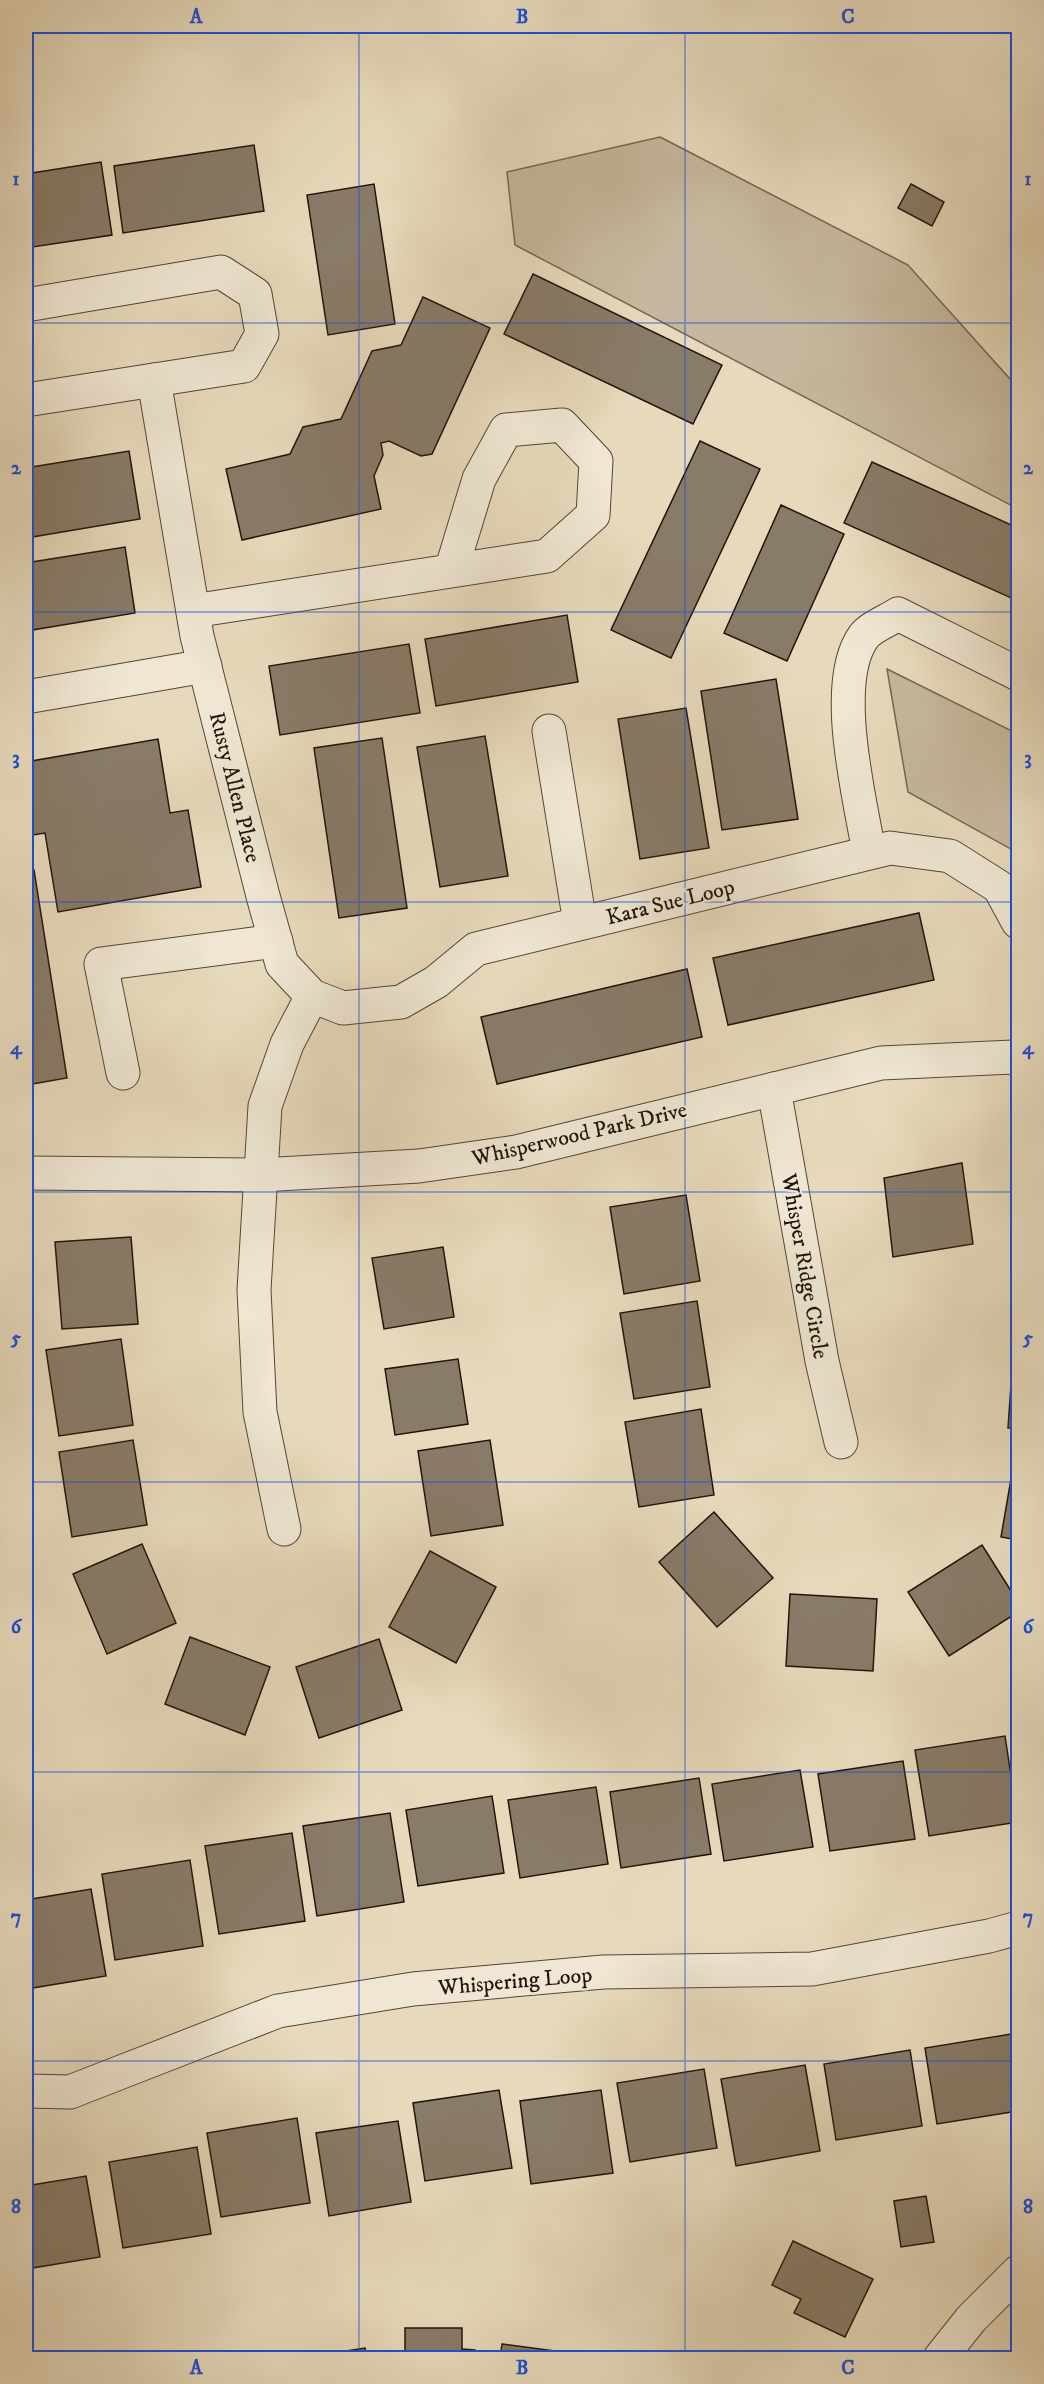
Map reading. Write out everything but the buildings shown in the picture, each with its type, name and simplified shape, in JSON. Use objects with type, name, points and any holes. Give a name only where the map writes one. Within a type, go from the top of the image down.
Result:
[{"type":"street","points":[[26,305],[221,272],[255,294],[261,334],[244,366],[26,400]]},
{"type":"street","name":"Rusty Allen Place","points":[[154,380],[193,611],[205,666],[282,964],[312,996]]},
{"type":"street","points":[[193,611],[451,571],[547,556],[593,515],[596,461],[562,425],[506,430],[479,479],[451,571]]},
{"type":"street","points":[[869,852],[850,744],[849,671],[864,636],[898,614],[1018,674]]},
{"type":"street","points":[[26,696],[205,666]]},
{"type":"street","points":[[549,730],[580,923]]},
{"type":"street","name":"Kara Sue Loop","points":[[312,996],[343,1008],[401,1002],[436,982],[476,949],[890,848],[950,856],[999,887],[1018,921]]},
{"type":"street","points":[[123,1073],[101,964],[276,940]]},
{"type":"street","points":[[284,1529],[260,1412],[254,1290],[265,1106],[287,1044],[312,996]]},
{"type":"street","name":"Whisperwood Park Drive","points":[[26,1173],[261,1175],[419,1166],[516,1152],[882,1063],[1017,1052]]},
{"type":"street","name":"Whisper Ridge Circle","points":[[774,1089],[822,1361],[841,1442]]},
{"type":"street","name":"Whispering Loop","points":[[26,2091],[70,2092],[278,2011],[413,1989],[603,1972],[812,1969],[989,1936],[1018,1928]]},
{"type":"street","points":[[944,2357],[971,2319],[1018,2272]]},
{"type":"shaded area","points":[[660,137],[908,265],[1018,388],[1018,509],[515,245],[507,172]]},
{"type":"shaded area","points":[[887,669],[1018,734],[1018,853],[908,792]]}]
